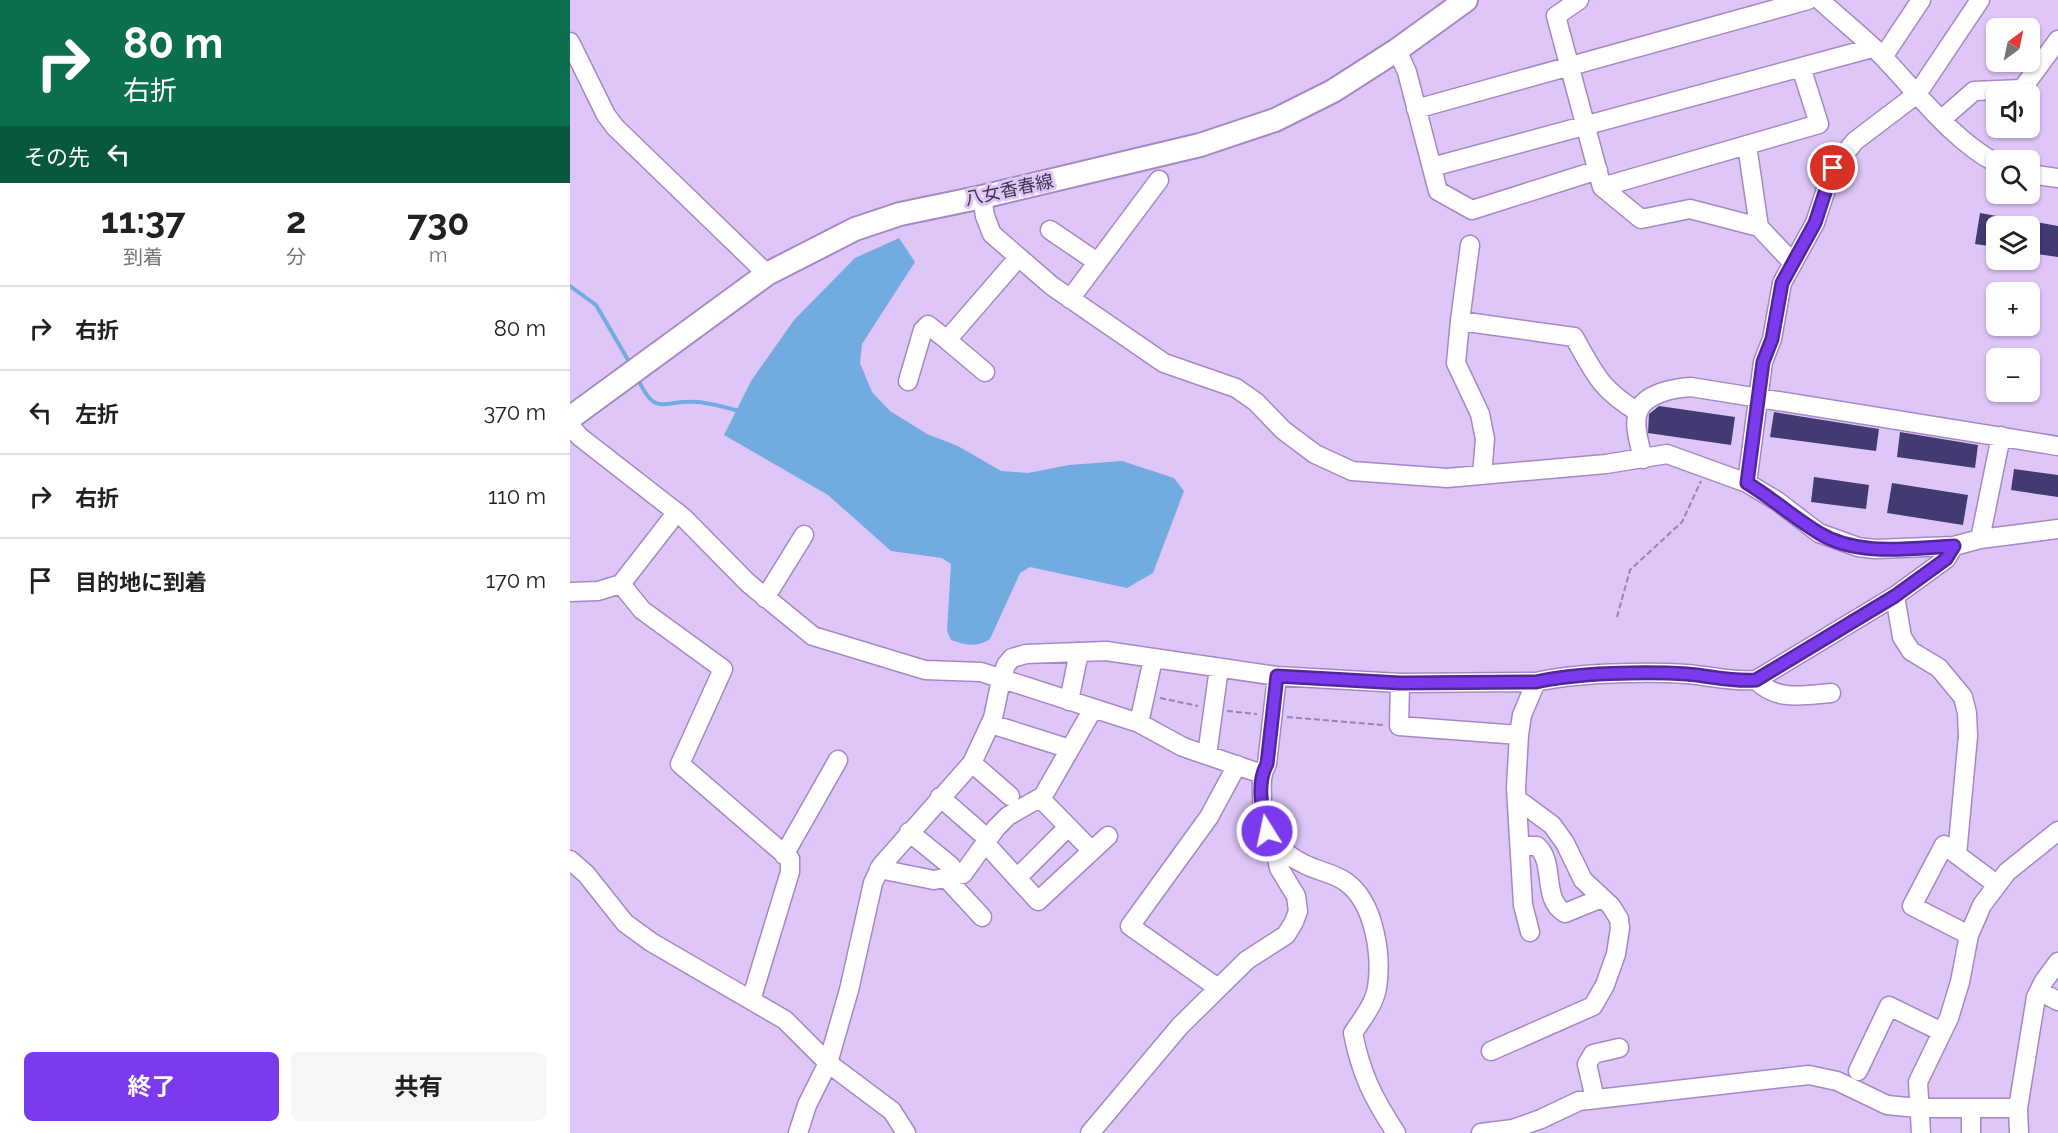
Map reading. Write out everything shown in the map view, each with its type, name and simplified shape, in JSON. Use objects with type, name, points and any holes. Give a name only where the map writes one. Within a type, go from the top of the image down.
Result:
[{"type":"main road","name":"八女香春線","points":[[571,417],[767,274],[855,228],[900,213],[982,197],[1200,145],[1239,133],[1307,106],[1397,50],[1466,0]]},
{"type":"street","points":[[1580,0],[1556,16],[1600,178],[1641,219],[1690,209],[1759,227],[1792,262]]},
{"type":"street","points":[[1757,0],[1779,9]]},
{"type":"street","points":[[1416,109],[1809,0]]},
{"type":"street","points":[[1820,0],[1878,53],[1942,119],[1986,157]]},
{"type":"street","points":[[1432,167],[1801,67],[1878,53],[1921,0]]},
{"type":"street","points":[[1747,483],[1758,397],[1779,295],[1792,262],[1815,223],[1827,183],[1844,154],[1855,141],[1917,94],[1980,0]]},
{"type":"street","points":[[1942,119],[1974,92],[2022,89],[2058,40]]},
{"type":"street","points":[[570,42],[606,115],[615,127],[767,274]]},
{"type":"street","points":[[1397,50],[1407,72],[1438,191],[1472,210],[1747,145],[1819,124],[1801,67]]},
{"type":"street","points":[[1747,145],[1759,227]]},
{"type":"street","points":[[2040,175],[2058,178]]},
{"type":"street","points":[[1070,299],[1159,180]]},
{"type":"street","points":[[982,197],[985,216],[992,234],[1070,299],[1164,363],[1236,388],[1256,402],[1283,430],[1315,454],[1352,471],[1446,478],[1643,459],[1667,454],[1747,483],[1777,501],[1819,533],[1838,542],[1875,549],[1954,546],[1980,539],[2058,529]]},
{"type":"street","points":[[1050,230],[1097,262]]},
{"type":"street","points":[[1470,245],[1456,363],[1480,414],[1485,440],[1482,475]]},
{"type":"street","points":[[947,340],[1018,258]]},
{"type":"street","points":[[1460,321],[1574,337],[1599,382],[1613,396],[1638,412]]},
{"type":"street","points":[[908,381],[923,330],[928,325],[985,372]]},
{"type":"street","points":[[1643,459],[1638,412],[1644,402],[1675,388],[1691,387],[2058,446]]},
{"type":"street","points":[[571,417],[580,437],[677,512],[765,598],[813,636],[925,670],[981,672],[1139,723],[1183,747],[1262,774]]},
{"type":"street","points":[[1980,539],[2001,436]]},
{"type":"street","points":[[570,592],[598,591],[621,584],[677,512]]},
{"type":"street","points":[[765,598],[804,535]]},
{"type":"street","points":[[798,1133],[807,1105],[828,1063],[849,990],[873,883],[879,869],[909,832],[972,763],[991,724],[1001,680],[1006,665],[1012,658],[1026,654],[1107,651],[1277,676],[1400,683],[1536,682],[1557,677],[1665,674],[1688,674],[1737,682],[1756,680],[1895,596],[1946,559],[1954,546]]},
{"type":"street","points":[[621,584],[642,610],[723,669],[680,764],[790,860],[790,872],[751,1000]]},
{"type":"street","points":[[1895,596],[1902,637],[1911,651],[1939,668],[1963,697],[1967,712],[1968,736],[1957,855]]},
{"type":"street","points":[[1069,701],[1079,652]]},
{"type":"street","points":[[1139,723],[1153,658]]},
{"type":"street","points":[[1207,755],[1219,668]]},
{"type":"street","points":[[1277,676],[1267,764],[1262,774],[1262,810],[1267,831],[1280,848],[1307,866],[1346,882],[1361,898],[1373,927],[1378,957],[1377,990],[1370,1007],[1353,1033],[1360,1067],[1371,1096],[1396,1133]]},
{"type":"street","points":[[1756,680],[1765,690],[1775,694],[1789,696],[1831,693]]},
{"type":"street","points":[[1530,932],[1522,905],[1517,799],[1522,715],[1536,682]]},
{"type":"street","points":[[1400,683],[1399,726],[1520,735]]},
{"type":"street","points":[[879,869],[934,880],[949,872],[963,874],[983,838],[1008,816],[1040,798],[1093,709]]},
{"type":"street","points":[[991,724],[1070,749]]},
{"type":"street","points":[[784,855],[838,760]]},
{"type":"street","points":[[972,763],[1010,796]]},
{"type":"street","points":[[1218,988],[1130,926],[1209,817],[1237,765]]},
{"type":"street","points":[[940,797],[983,838],[1038,900],[1108,836]]},
{"type":"street","points":[[1040,798],[1092,851]]},
{"type":"street","points":[[1491,1051],[1593,1006],[1605,985],[1616,954],[1620,928],[1619,919],[1583,880],[1565,843],[1552,825],[1517,799]]},
{"type":"street","points":[[1017,878],[1068,827]]},
{"type":"street","points":[[1921,1133],[1918,1082],[1942,1032],[1960,982],[1969,935],[1982,905],[2007,872],[2058,831]]},
{"type":"street","points":[[909,832],[949,872],[982,917]]},
{"type":"street","points":[[1090,1133],[1180,1026],[1247,960],[1286,935],[1298,911],[1293,891],[1278,868],[1273,839]]},
{"type":"street","points":[[1969,935],[1912,906],[1944,845],[1996,884]]},
{"type":"street","points":[[1521,846],[1537,846],[1542,851],[1547,862],[1550,889],[1559,909],[1565,912],[1602,898]]},
{"type":"street","points":[[570,860],[586,874],[625,923],[651,942],[785,1020],[828,1063],[892,1111],[906,1133]]},
{"type":"street","points":[[1293,891],[1307,866]]},
{"type":"street","points":[[2019,1133],[2018,1108],[2039,991],[2058,962]]},
{"type":"street","points":[[2039,991],[2058,1001]]},
{"type":"street","points":[[1858,1071],[1889,1006],[1942,1032]]},
{"type":"street","points":[[1595,1099],[1587,1064],[1593,1054],[1619,1048]]},
{"type":"street","points":[[1481,1133],[1513,1129],[1579,1101],[1809,1076],[1837,1081],[1887,1105],[1918,1108],[2018,1108]]},
{"type":"street","points":[[1971,1108],[1971,1133]]},
{"type":"path","points":[[1617,617],[1630,570],[1682,522],[1708,468]]},
{"type":"water","points":[[899,238],[915,262],[862,344],[860,363],[872,392],[890,411],[927,434],[958,446],[1001,471],[1028,473],[1069,465],[1122,461],[1174,478],[1184,491],[1153,573],[1127,588],[1030,567],[1020,573],[990,639],[975,645],[956,642],[951,640],[947,631],[951,564],[942,558],[891,551],[828,495],[724,435],[751,381],[794,320],[855,258]]},
{"type":"building","points":[[1980,213],[1997,216],[1986,216],[1986,246],[1975,244]]},
{"type":"building","points":[[2040,223],[2058,226],[2058,257],[2040,254]]},
{"type":"building","points":[[1659,406],[1735,417],[1731,445],[1648,433],[1649,414]]},
{"type":"building","points":[[1774,412],[1879,429],[1876,451],[1770,437]]},
{"type":"building","points":[[1900,432],[1978,445],[1975,468],[1897,457]]},
{"type":"building","points":[[2014,469],[2058,475],[2058,497],[2011,490]]},
{"type":"building","points":[[1814,477],[1869,485],[1866,509],[1811,502]]},
{"type":"building","points":[[1892,483],[1968,495],[1963,525],[1887,513]]},
{"type":"waterway","points":[[570,286],[596,305],[631,365]]},
{"type":"waterway","points":[[637,377],[649,398],[655,403],[702,403],[739,411]]},
{"type":"route","points":[[1267,831],[1262,810],[1262,774],[1267,764],[1277,676],[1400,683],[1536,682],[1557,677],[1665,674],[1688,674],[1737,682],[1756,680],[1772,672],[1807,647],[1895,596],[1946,559],[1954,546],[1875,549],[1838,542],[1819,533],[1777,501],[1747,483],[1763,362],[1772,339],[1782,283],[1815,223],[1833,168]]}]
